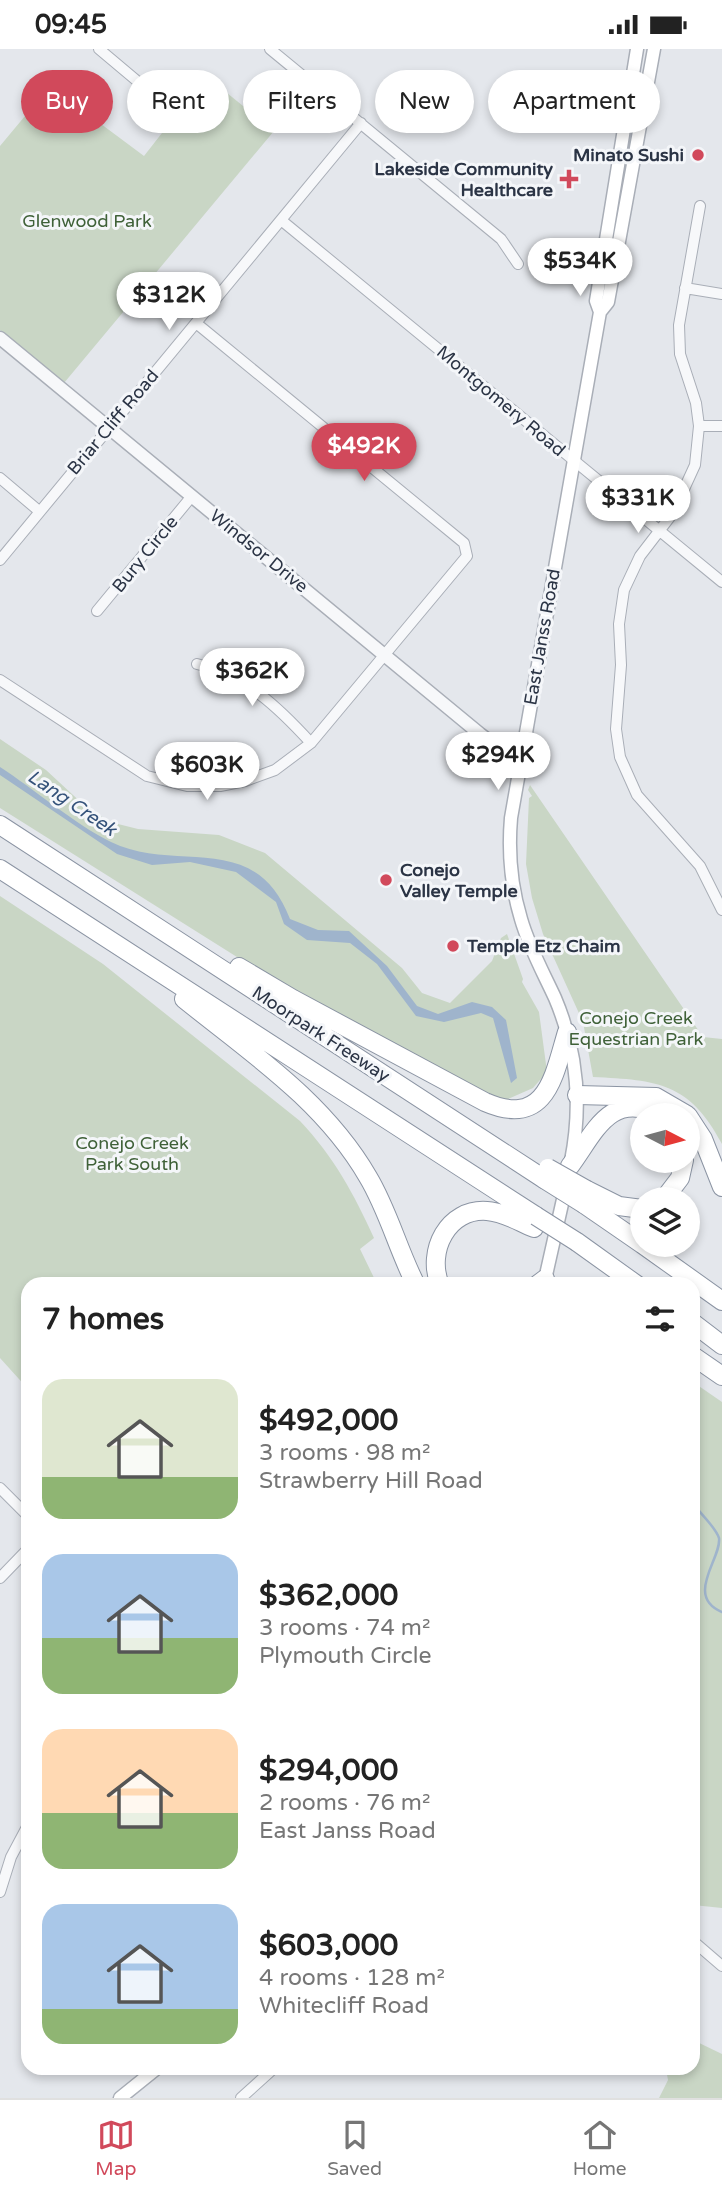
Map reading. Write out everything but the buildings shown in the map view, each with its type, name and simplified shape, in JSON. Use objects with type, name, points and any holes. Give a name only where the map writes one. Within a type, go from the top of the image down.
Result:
[{"type":"highway","name":"Moorpark Freeway","points":[[0,825],[333,1042],[586,1197],[630,1234]]},
{"type":"highway","points":[[0,870],[166,985],[319,1111],[346,1142],[369,1178],[412,1277]]},
{"type":"highway","name":"Moorpark Freeway","points":[[0,870],[535,1222],[624,1277]]},
{"type":"highway","points":[[96,886],[293,999],[494,1106],[526,1106],[548,1090],[556,1076],[567,1032]]},
{"type":"highway","points":[[577,1095],[656,1097],[666,1103]]},
{"type":"highway","points":[[570,1166],[594,1128],[610,1114],[630,1110]]},
{"type":"highway","points":[[700,1133],[722,1187]]},
{"type":"highway","points":[[586,1197],[630,1207]]},
{"type":"highway","points":[[437,1277],[436,1250],[444,1232],[457,1219],[486,1211],[535,1222]]},
{"type":"highway","points":[[575,1248],[613,1277]]},
{"type":"highway","name":"Moorpark Freeway","points":[[660,1257],[688,1277]]},
{"type":"highway","name":"Moorpark Freeway","points":[[700,1285],[722,1301]]},
{"type":"highway","points":[[700,1329],[722,1346]]},
{"type":"highway","points":[[700,1333],[722,1346]]},
{"type":"highway","points":[[700,1361],[722,1376]]},
{"type":"main road","points":[[635,70],[638,49]]},
{"type":"main road","name":"East Janss Road","points":[[648,70],[654,49]]},
{"type":"main road","name":"East Janss Road","points":[[600,312],[596,301],[632,133]]},
{"type":"main road","name":"East Janss Road","points":[[543,1277],[570,1166],[577,1095],[567,1032],[525,932],[514,894],[510,831],[600,312],[608,302],[635,156],[633,133]]},
{"type":"main road","points":[[120,2098],[149,2075]]},
{"type":"street","points":[[99,49],[127,73]]},
{"type":"street","points":[[270,49],[296,70]]},
{"type":"street","points":[[361,123],[501,239],[518,264]]},
{"type":"street","name":"Briar Cliff Road","points":[[0,559],[353,133]]},
{"type":"street","points":[[700,206],[678,341],[699,426],[689,482],[629,576],[620,608],[621,665],[616,729],[621,757],[637,795],[690,852],[722,910]]},
{"type":"street","name":"Montgomery Road","points":[[281,220],[722,582]]},
{"type":"street","points":[[685,288],[722,294]]},
{"type":"street","points":[[0,680],[137,772],[158,780],[205,786],[245,781],[275,770],[311,743],[464,561],[468,549],[464,543],[196,323]]},
{"type":"street","name":"Windsor Drive","points":[[0,338],[509,756],[521,759]]},
{"type":"street","points":[[699,426],[722,426]]},
{"type":"street","points":[[0,478],[39,511]]},
{"type":"street","name":"Bury Circle","points":[[97,611],[192,496]]},
{"type":"street","points":[[197,664],[222,671],[242,681],[288,718],[311,743]]},
{"type":"street","points":[[0,1488],[21,1508]]},
{"type":"street","points":[[0,1579],[21,1556]]},
{"type":"street","points":[[0,1892],[11,1857],[21,1838]]},
{"type":"street","points":[[700,1947],[722,1966]]},
{"type":"street","points":[[241,2098],[266,2075]]},
{"type":"green space","name":"Glenwood Park","points":[[229,95],[243,106],[243,133],[272,133],[64,383],[0,330],[0,146],[21,121],[21,133],[113,133],[144,156],[162,133],[229,133]]},
{"type":"green space","points":[[0,739],[46,770],[86,807],[110,822],[138,829],[219,835],[265,853],[402,968],[422,993],[450,1003],[492,961],[501,938],[507,934],[522,982],[539,1012],[547,1072],[533,1088],[499,1103],[237,957],[0,808]]},
{"type":"green space","name":"Conejo Creek Equestrian Park","points":[[530,785],[703,1037],[722,1039],[722,1144],[700,1112],[700,1103],[691,1103],[670,1089],[654,1083],[593,1077],[583,1022],[543,934],[532,898],[526,864],[529,798],[532,796],[528,790]]},
{"type":"green space","name":"Conejo Creek Park South","points":[[0,896],[103,964],[300,1121],[333,1162],[374,1238],[360,1249],[374,1277],[21,1277],[21,1381],[0,1358]]},
{"type":"green space","points":[[700,1387],[722,1402],[722,1908],[700,1906]]},
{"type":"green space","points":[[700,2043],[722,2054],[722,2098],[659,2098],[668,2080],[667,2075],[700,2075]]},
{"type":"water","points":[[0,767],[111,842],[136,851],[161,855],[212,858],[235,863],[256,873],[275,891],[290,919],[318,930],[349,931],[387,966],[417,1006],[438,1014],[472,1002],[492,1007],[506,1020],[517,1078],[511,1083],[493,1018],[481,1013],[444,1022],[416,1016],[377,964],[350,943],[307,940],[284,924],[276,902],[236,872],[190,862],[152,865],[117,854],[0,775]]},
{"type":"waterway","name":"Lang Creek","points":[[700,1512],[719,1538],[705,1587],[706,1597],[711,1605],[722,1612]]},
{"type":"place","name":"Minato Sushi","points":[[698,155]]},
{"type":"place","name":"Lakeside Community Healthcare","points":[[569,179]]},
{"type":"place","name":"Conejo Valley Temple","points":[[386,880]]},
{"type":"place","name":"Temple Etz Chaim","points":[[453,946]]}]
